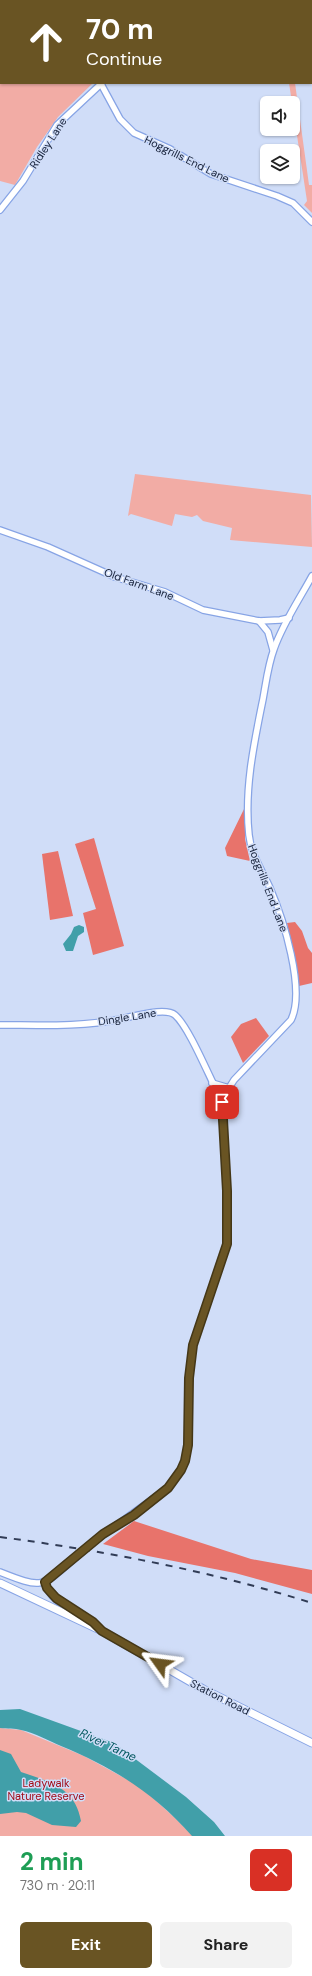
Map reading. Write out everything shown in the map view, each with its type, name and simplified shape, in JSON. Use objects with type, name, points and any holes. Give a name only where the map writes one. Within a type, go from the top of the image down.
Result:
[{"type":"street","name":"Ridley Lane","points":[[0,210],[23,181],[57,125],[102,84]]},
{"type":"street","name":"Hoggrills End Lane","points":[[102,84],[120,119],[134,133],[170,149],[211,174],[278,196],[294,203],[312,222]]},
{"type":"street","name":"Old Farm Lane","points":[[0,530],[55,550],[115,577],[165,592],[203,610],[259,621],[289,618]]},
{"type":"street","name":"Hoggrills End Lane","points":[[222,1102],[229,1088],[250,1062],[291,1020],[297,1003],[294,970],[280,914],[270,888],[252,852],[249,835],[248,807],[252,753],[273,651],[312,576]]},
{"type":"street","points":[[259,621],[268,632],[273,651]]},
{"type":"street","name":"Dingle Lane","points":[[0,1025],[85,1024],[158,1012],[171,1012],[178,1018],[188,1034],[222,1102]]},
{"type":"street","points":[[212,1083],[229,1088]]},
{"type":"street","points":[[0,1572],[28,1583],[36,1584],[45,1582],[96,1540],[139,1511],[168,1488],[181,1470],[185,1461],[188,1445],[189,1378],[193,1345],[227,1244],[227,1191],[222,1102]]},
{"type":"street","points":[[45,1582],[47,1588],[56,1598],[93,1622],[102,1631]]},
{"type":"street","name":"Station Road","points":[[0,1583],[102,1631],[203,1689],[312,1743]]},
{"type":"green space","points":[[0,84],[92,84],[58,117],[37,147],[15,185],[0,181]]},
{"type":"green space","points":[[289,84],[295,84],[297,96],[291,96]]},
{"type":"green space","points":[[300,119],[309,185],[312,185],[312,213],[304,205],[307,201],[300,155],[300,144],[298,144],[297,136],[300,136]]},
{"type":"green space","points":[[135,474],[311,495],[312,547],[230,540],[232,528],[203,521],[197,515],[192,517],[175,514],[172,526],[131,514],[128,516]]},
{"type":"green space","name":"Ladywalk Nature Reserve","points":[[0,1728],[21,1730],[84,1756],[130,1781],[142,1788],[193,1836],[0,1836]]},
{"type":"shaded area","points":[[245,807],[245,839],[250,861],[227,856],[225,848]]},
{"type":"shaded area","points":[[94,838],[124,946],[93,955],[83,913],[96,909],[75,844]]},
{"type":"shaded area","points":[[58,851],[73,916],[50,920],[42,854]]},
{"type":"shaded area","points":[[295,922],[302,931],[308,948],[312,953],[312,983],[299,986],[287,923]]},
{"type":"shaded area","points":[[256,1018],[269,1036],[243,1063],[231,1037],[241,1024]]},
{"type":"shaded area","points":[[134,1521],[251,1559],[312,1570],[312,1594],[235,1573],[148,1556],[103,1544]]},
{"type":"water","points":[[79,925],[84,927],[84,932],[78,936],[73,951],[66,951],[63,944],[71,934],[74,927]]},
{"type":"water","name":"River Tame","points":[[20,1709],[114,1743],[186,1797],[214,1822],[225,1836],[192,1836],[148,1794],[116,1773],[80,1754],[37,1735],[19,1729],[0,1728],[0,1710]]},
{"type":"water","points":[[0,1750],[11,1754],[21,1772],[51,1783],[67,1793],[73,1800],[78,1810],[81,1821],[76,1827],[52,1825],[26,1813],[17,1812],[0,1814]]},
{"type":"railway","points":[[0,1537],[158,1563],[235,1581],[312,1603]]},
{"type":"route","points":[[160,1664],[102,1631],[93,1622],[74,1611],[50,1593],[45,1582],[52,1579],[103,1534],[134,1515],[157,1498],[175,1479],[185,1461],[188,1445],[188,1397],[193,1345],[202,1313],[214,1284],[227,1244],[227,1191],[222,1102]]}]
